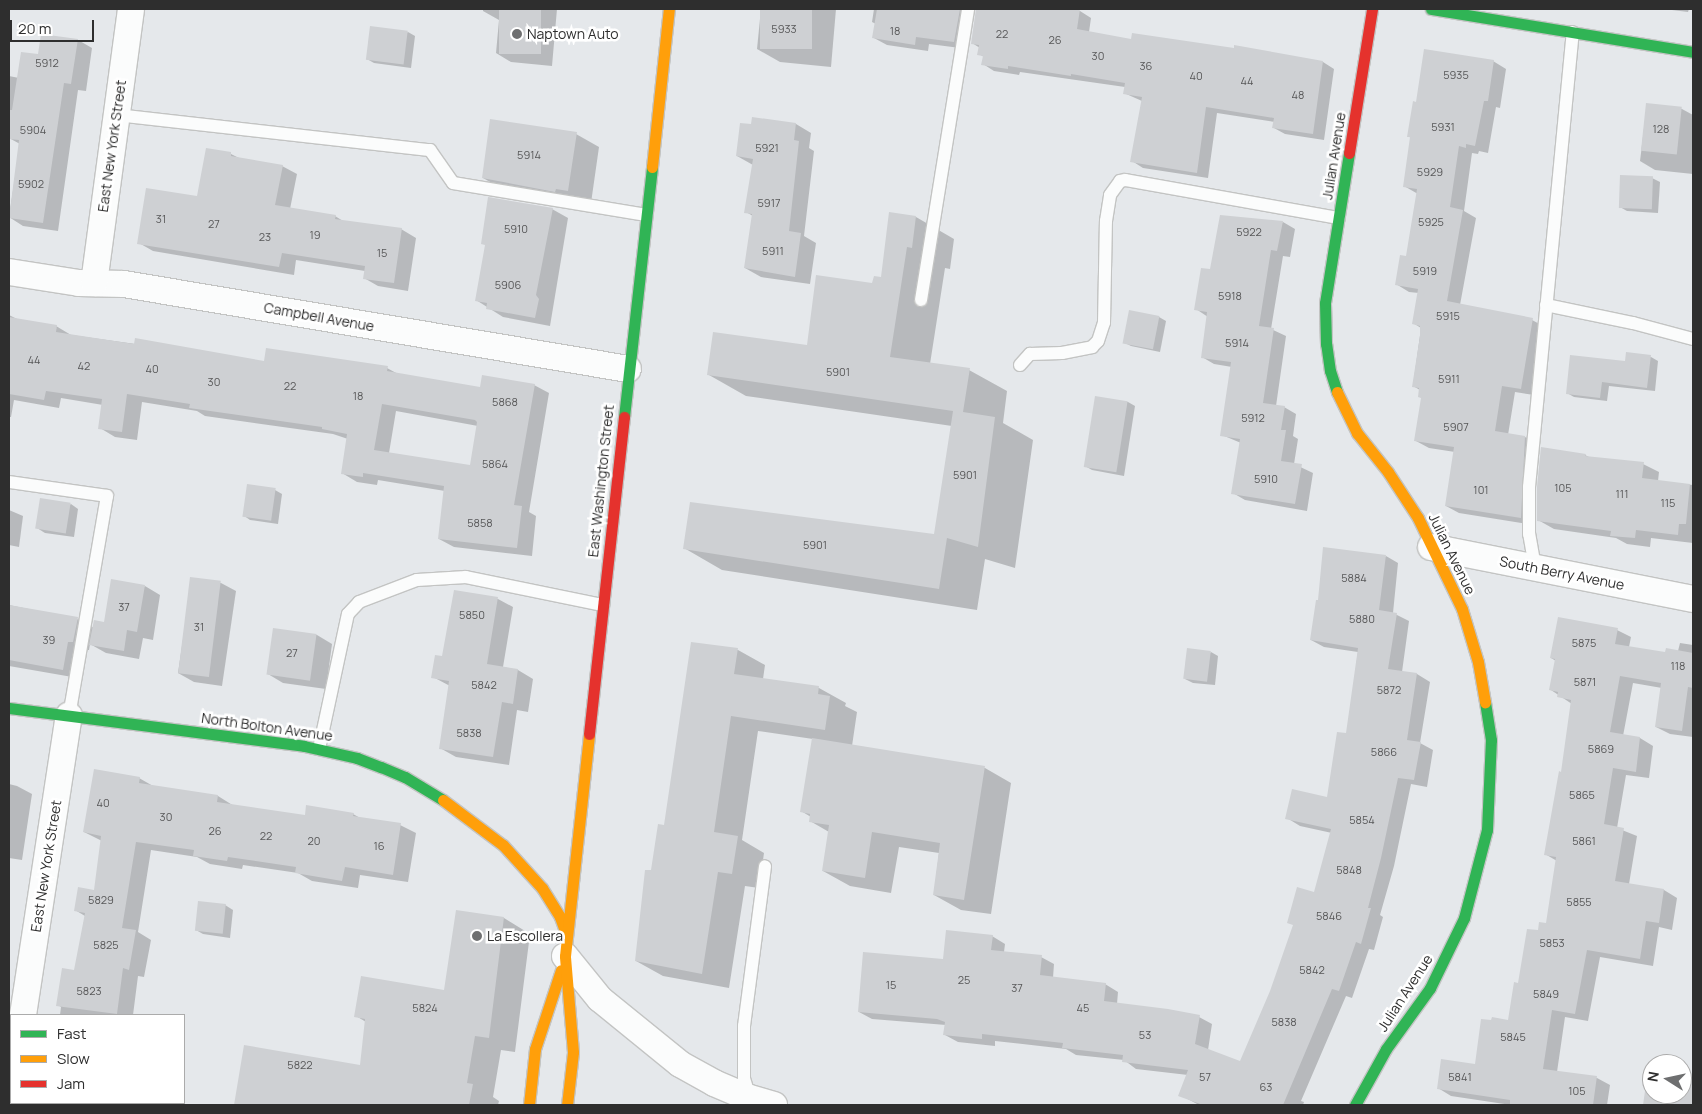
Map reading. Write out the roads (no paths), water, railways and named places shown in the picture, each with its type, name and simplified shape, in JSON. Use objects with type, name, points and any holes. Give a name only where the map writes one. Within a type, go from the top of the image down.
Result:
[{"type":"street","name":"East New York Street","points":[[94,283],[131,9]]},
{"type":"street","name":"East Washington Street","points":[[567,1105],[573,1052],[566,946],[669,9]]},
{"type":"street","name":"Julian Avenue","points":[[1355,1105],[1368,1078],[1386,1049],[1430,988],[1443,965],[1464,918],[1487,830],[1491,740],[1484,688],[1462,609],[1406,499],[1357,433],[1338,396],[1330,371],[1326,344],[1325,303],[1372,9]]},
{"type":"street","points":[[1431,9],[1693,52]]},
{"type":"street","name":"Campbell Avenue","points":[[9,272],[72,282],[124,284],[628,369]]},
{"type":"street","name":"South Berry Avenue","points":[[1431,547],[1693,599]]},
{"type":"street","name":"North Bolton Avenue","points":[[9,708],[319,749],[357,758],[389,770],[428,790],[462,812],[503,845],[532,875],[555,908],[566,946]]},
{"type":"street","name":"East New York Street","points":[[23,1014],[69,716]]},
{"type":"street","name":"East Washington Street","points":[[529,1105],[535,1049],[566,946]]},
{"type":"street","points":[[566,946],[600,999],[680,1064],[714,1083],[762,1102]]},
{"type":"lane","points":[[921,300],[968,9]]},
{"type":"lane","points":[[1535,567],[1530,534],[1529,487],[1573,32]]},
{"type":"lane","points":[[116,115],[430,150],[453,183],[646,214]]},
{"type":"lane","points":[[1020,365],[1030,354],[1082,350],[1092,347],[1098,341],[1104,323],[1106,221],[1110,195],[1120,181],[1124,180],[1339,218]]},
{"type":"lane","points":[[1546,306],[1633,323],[1693,339]]},
{"type":"lane","points":[[9,482],[107,496],[69,716]]},
{"type":"lane","points":[[319,749],[348,614],[359,602],[417,580],[466,577],[603,604]]},
{"type":"lane","points":[[762,1102],[744,1078],[744,1026],[748,980],[765,866]]},
{"type":"place","name":"Naptown Auto","points":[[517,34]]},
{"type":"place","name":"La Escollera","points":[[477,936]]}]
